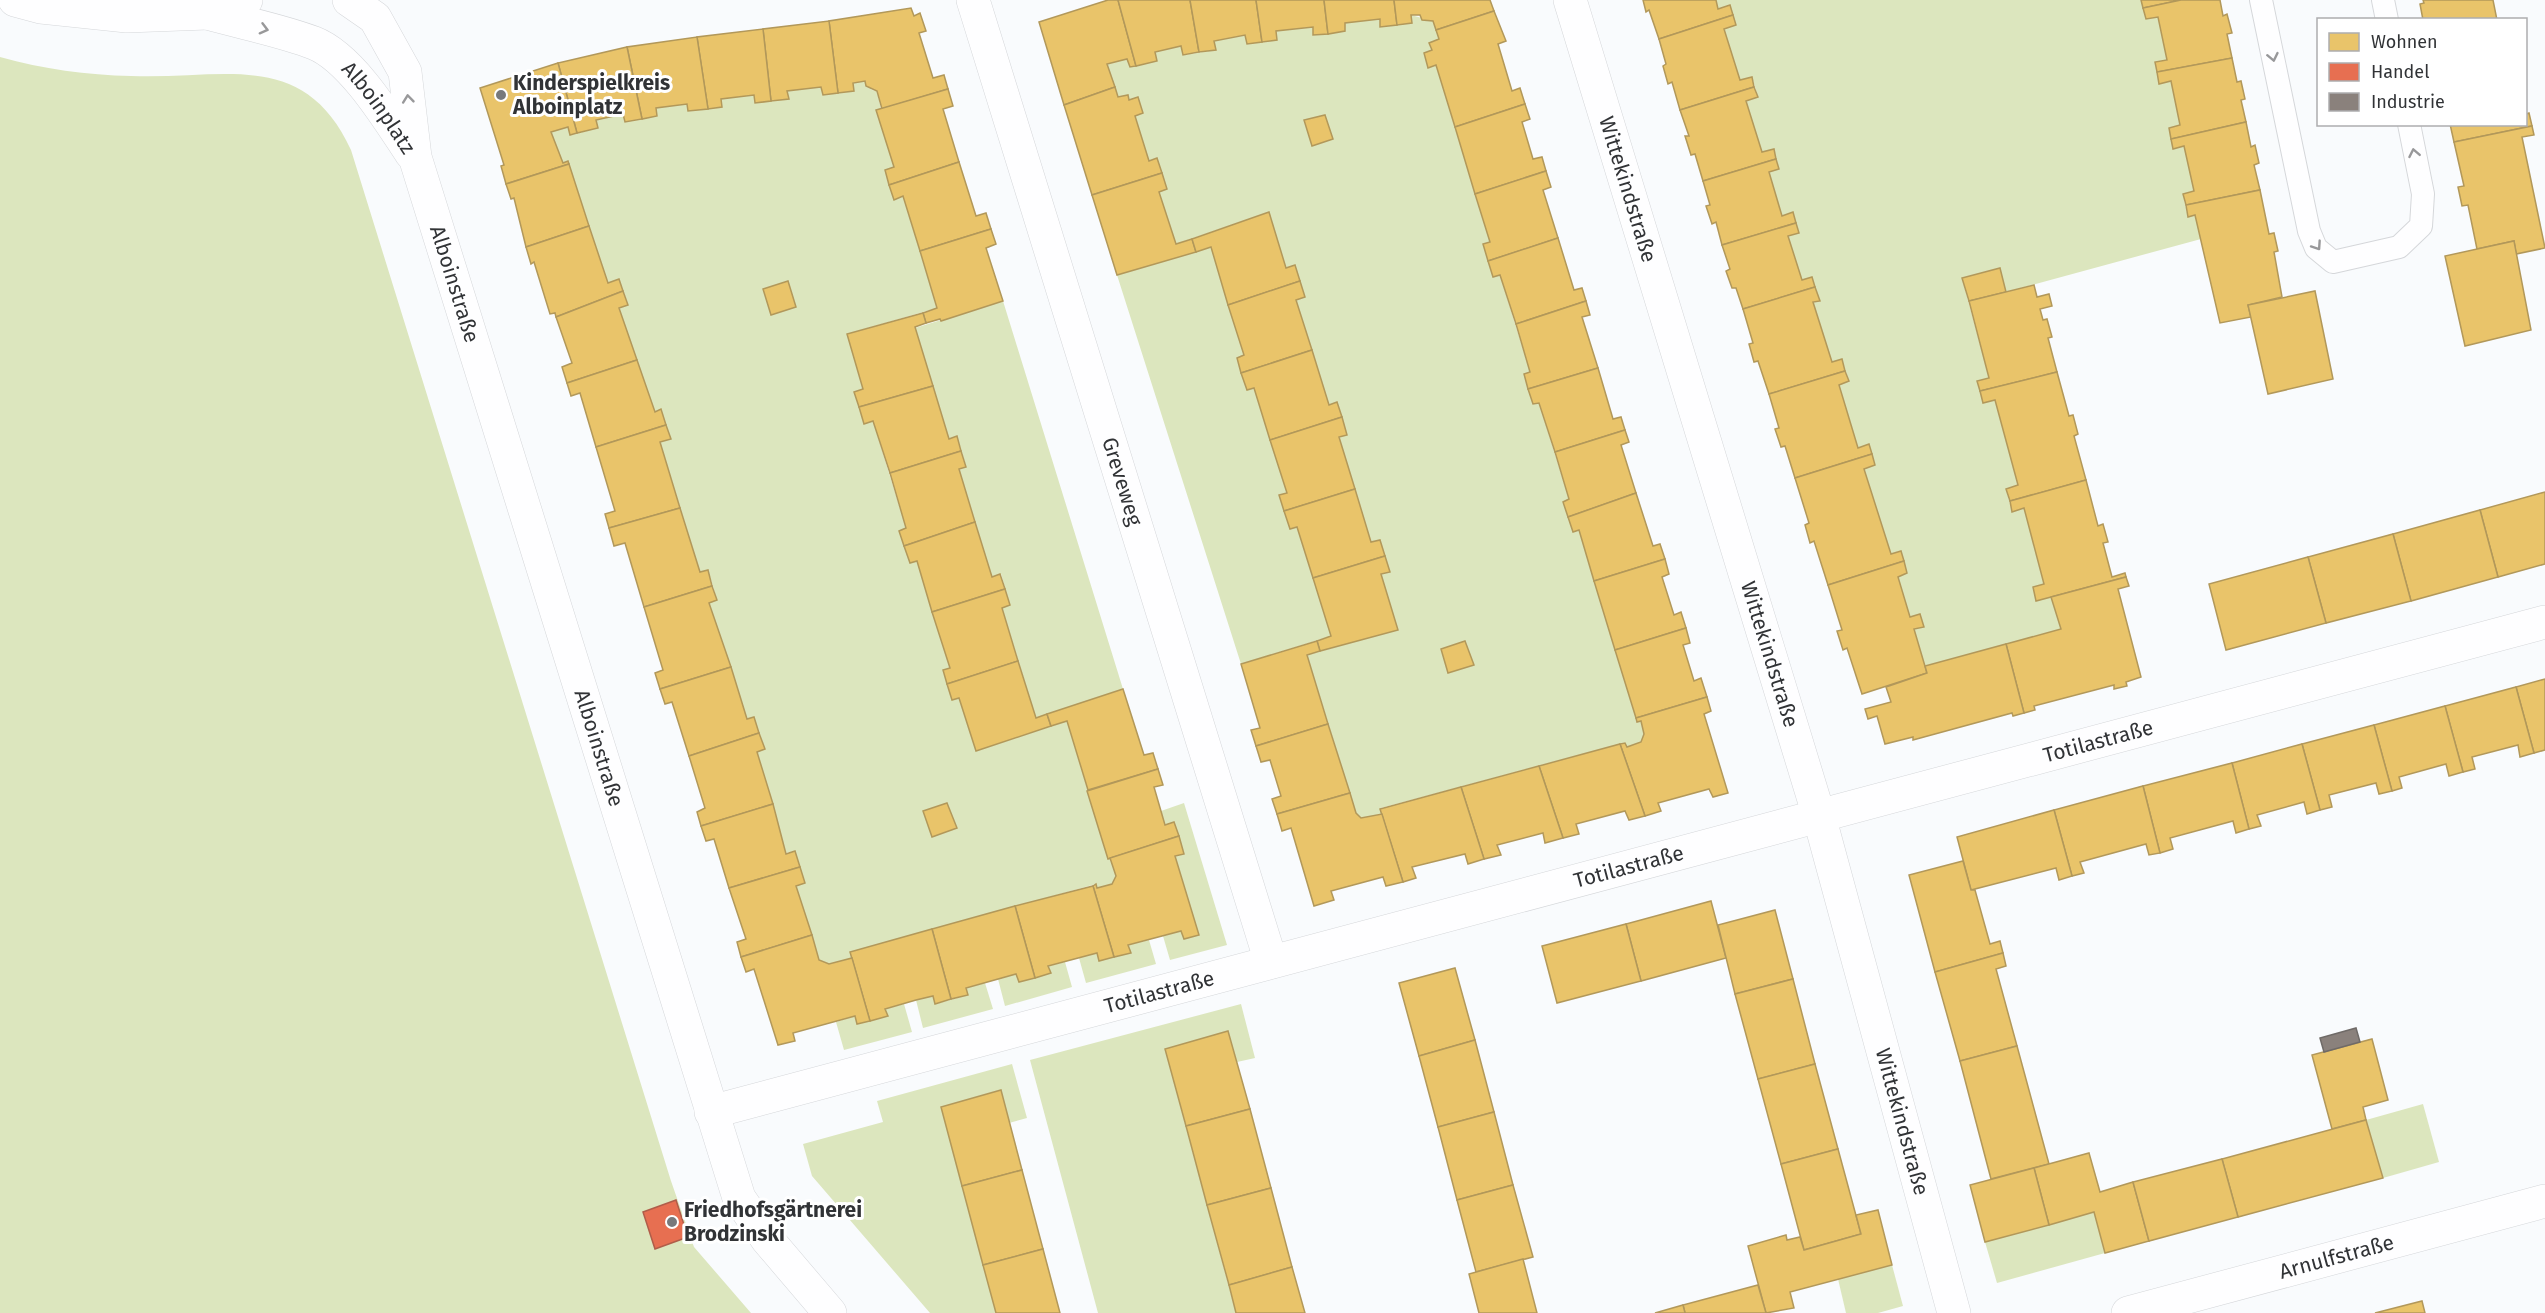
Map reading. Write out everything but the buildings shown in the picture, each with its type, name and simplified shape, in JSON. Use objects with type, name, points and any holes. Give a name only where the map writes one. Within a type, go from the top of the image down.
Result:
[{"type":"street","name":"Alboinplatz","points":[[15,0],[41,7],[127,16],[207,13],[246,0]]},
{"type":"street","name":"Alboinplatz","points":[[349,0],[375,18],[405,72],[415,157]]},
{"type":"street","name":"Greveweg","points":[[973,0],[1271,962]]},
{"type":"street","name":"Wittekindstraße","points":[[1570,0],[1819,816],[1954,1313]]},
{"type":"street","name":"Alboinplatz","points":[[207,13],[316,44],[332,54],[369,91],[415,157]]},
{"type":"street","name":"Alboinstraße","points":[[415,157],[739,1198],[767,1239],[830,1313]]},
{"type":"street","name":"Totilastraße","points":[[711,1112],[2545,622]]},
{"type":"street","name":"Arnulfstraße","points":[[2128,1313],[2545,1201]]},
{"type":"lane","points":[[2260,0],[2309,231],[2316,248],[2333,262],[2399,247],[2421,226],[2423,194],[2409,126]]},
{"type":"lane","points":[[2384,0],[2387,18]]},
{"type":"green space","points":[[1716,0],[2141,0],[2146,19],[2158,17],[2167,60],[2155,63],[2159,83],[2171,81],[2180,125],[2169,128],[2173,148],[2184,146],[2194,191],[2183,194],[2188,217],[2195,215],[2201,239],[2006,292],[2000,268],[1962,278],[1989,378],[1977,381],[1983,403],[1995,400],[2018,485],[2006,489],[2012,511],[2024,508],[2044,584],[2033,587],[2036,600],[2051,597],[2061,629],[1925,666],[1914,629],[1924,626],[1920,615],[1910,617],[1898,577],[1907,573],[1900,551],[1891,554],[1864,469],[1875,465],[1869,444],[1858,448],[1839,385],[1849,381],[1842,360],[1832,362],[1813,302],[1819,300],[1812,277],[1802,280],[1788,236],[1799,232],[1793,213],[1782,216],[1769,172],[1779,169],[1774,149],[1762,152],[1746,101],[1758,97],[1752,77],[1740,80],[1724,29],[1730,5],[1718,9]]},
{"type":"green space","points":[[1411,15],[1433,21],[1439,39],[1429,43],[1432,50],[1424,54],[1428,67],[1436,65],[1490,242],[1483,244],[1500,275],[1530,372],[1524,374],[1533,404],[1539,403],[1569,499],[1563,502],[1573,532],[1579,530],[1637,721],[1641,721],[1644,734],[1641,742],[1627,747],[1620,744],[1381,808],[1382,814],[1361,818],[1356,813],[1307,655],[1397,630],[1381,574],[1389,572],[1380,540],[1371,542],[1339,437],[1347,434],[1337,403],[1329,405],[1296,300],[1305,297],[1295,266],[1286,268],[1269,212],[1176,244],[1159,192],[1167,189],[1157,158],[1149,161],[1135,116],[1143,113],[1138,98],[1129,100],[1127,95],[1118,97],[1107,64],[1127,59],[1130,67],[1157,61],[1155,52],[1181,46],[1183,55],[1215,50],[1214,41],[1245,35],[1247,44],[1277,40],[1276,31],[1313,27],[1314,35],[1345,31],[1345,23],[1380,19],[1381,27],[1411,23]]},
{"type":"green space","points":[[0,57],[65,71],[98,74],[258,76],[285,82],[310,96],[332,117],[351,150],[671,1181],[694,1247],[751,1313],[0,1313]]},
{"type":"green space","points":[[865,81],[872,90],[877,91],[894,167],[885,170],[894,199],[903,196],[937,308],[847,334],[863,389],[854,392],[864,424],[873,421],[906,528],[900,531],[910,563],[917,561],[950,668],[943,671],[952,700],[959,698],[976,751],[1067,721],[1108,858],[1110,858],[1116,876],[1112,884],[1097,888],[1096,884],[851,952],[852,958],[829,964],[819,960],[796,886],[795,851],[786,853],[757,752],[765,749],[754,718],[747,719],[709,603],[717,600],[708,570],[700,572],[660,442],[671,439],[661,410],[655,412],[619,308],[628,304],[619,279],[608,283],[568,161],[563,163],[551,132],[568,127],[571,135],[598,128],[596,120],[623,114],[625,122],[657,116],[656,108],[687,104],[689,111],[721,107],[721,99],[754,95],[755,103],[788,99],[787,91],[821,87],[823,95],[854,91],[853,83]]},
{"type":"green space","points":[[1211,247],[1244,355],[1237,358],[1247,390],[1254,388],[1287,493],[1280,495],[1290,528],[1297,527],[1331,636],[1241,664],[1117,275]]},
{"type":"green space","points":[[1003,301],[1123,689],[1036,718],[1002,608],[1010,605],[1001,574],[992,577],[959,469],[966,466],[957,436],[949,439],[915,328]]},
{"type":"green space","points":[[1184,803],[1227,945],[1170,960],[1163,936],[1181,931],[1184,939],[1175,856],[1184,853],[1174,822],[1165,825],[1161,811]]},
{"type":"green space","points":[[1149,940],[1156,964],[1086,983],[1079,958],[1097,953],[1099,961],[1130,953],[1128,945]]},
{"type":"green space","points":[[1065,962],[1072,987],[1005,1006],[998,979],[1016,974],[1019,982],[1050,973],[1048,966]]},
{"type":"green space","points":[[985,983],[993,1009],[923,1028],[916,1000],[933,996],[935,1004],[968,995],[966,988]]},
{"type":"green space","points":[[904,1004],[912,1032],[844,1050],[836,1022],[855,1016],[857,1024],[887,1016],[885,1009]]},
{"type":"green space","points":[[1241,1004],[1255,1058],[1237,1062],[1228,1031],[1165,1049],[1236,1313],[1098,1313],[1030,1060]]},
{"type":"green space","points":[[1012,1064],[1027,1118],[1009,1123],[1000,1090],[941,1107],[996,1313],[930,1313],[812,1176],[803,1144],[883,1122],[877,1101]]},
{"type":"green space","points":[[2423,1104],[2439,1162],[2383,1178],[2366,1120]]},
{"type":"green space","points":[[2094,1212],[2105,1253],[1997,1283],[1985,1242]]},
{"type":"green space","points":[[1892,1265],[1903,1306],[1878,1313],[1846,1313],[1838,1279]]},
{"type":"place","name":"Kinderspielkreis Alboinplatz","points":[[501,95]]},
{"type":"place","name":"Friedhofsgärtnerei Brodzinski","points":[[672,1222]]}]
